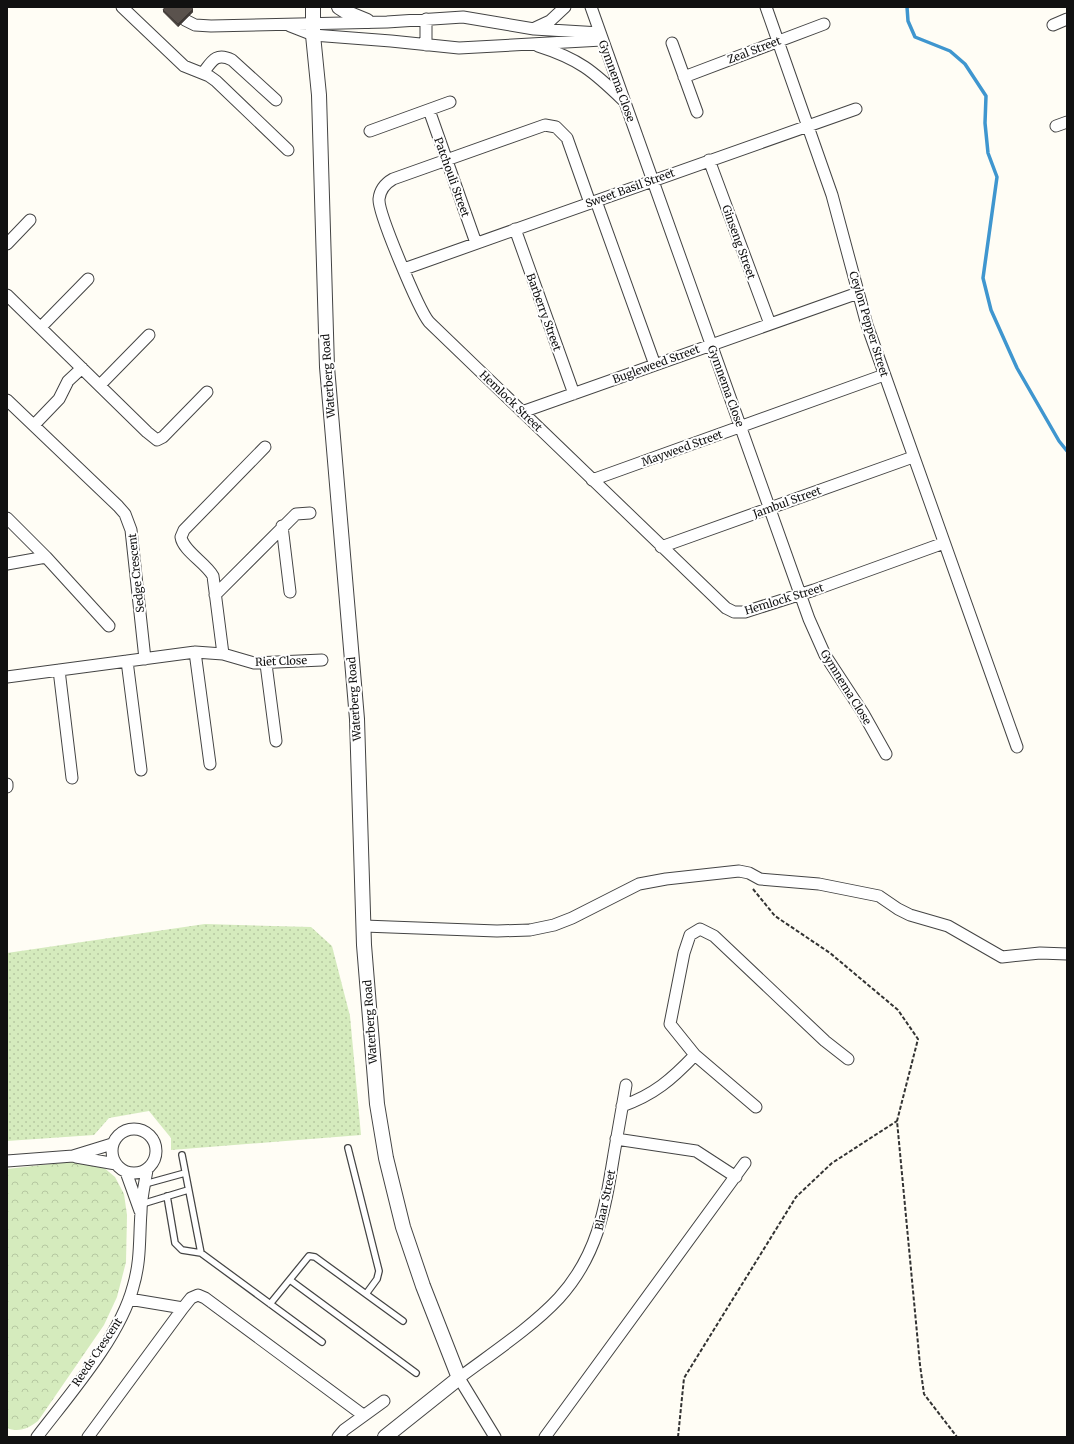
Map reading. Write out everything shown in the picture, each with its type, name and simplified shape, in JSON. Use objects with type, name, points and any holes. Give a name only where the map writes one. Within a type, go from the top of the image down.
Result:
[{"type":"street","points":[[122,7],[184,66],[203,73],[216,81],[288,150]]},
{"type":"street","name":"Waterberg Road","points":[[314,7],[313,29],[320,95],[326,352],[356,719],[364,926],[374,1068],[386,1158],[396,1203],[411,1250],[459,1378]]},
{"type":"street","points":[[339,7],[350,14],[368,21]]},
{"type":"street","points":[[534,29],[550,21],[565,7]]},
{"type":"street","name":"Gymnema Close","points":[[591,7],[800,594],[824,655],[863,713],[886,754]]},
{"type":"street","name":"Ceylon Pepper Street","points":[[766,7],[779,40],[832,195],[858,293],[884,375],[1018,747]]},
{"type":"street","points":[[313,29],[368,21],[387,22],[463,17],[534,29],[601,37]]},
{"type":"street","points":[[426,19],[426,45]]},
{"type":"street","points":[[1053,24],[1067,19]]},
{"type":"street","points":[[185,20],[195,25],[287,25],[426,45],[459,48],[531,44],[601,37]]},
{"type":"street","name":"Zeal Street","points":[[684,77],[824,24]]},
{"type":"street","points":[[672,43],[697,112]]},
{"type":"street","points":[[531,44],[571,58],[585,65],[625,102]]},
{"type":"street","points":[[203,73],[217,57],[224,56],[232,60],[276,100]]},
{"type":"street","points":[[370,131],[450,102]]},
{"type":"street","name":"Sweet Basil Street","points":[[404,269],[856,109]]},
{"type":"street","name":"Patchouli Street","points":[[429,110],[445,160],[476,244]]},
{"type":"street","points":[[1056,126],[1067,122]]},
{"type":"street","name":"Hemlock Street","points":[[655,365],[569,142],[565,135],[556,127],[549,125],[540,126],[392,179],[385,185],[381,192],[380,207],[404,269],[425,317],[721,605],[734,612],[745,612],[944,543]]},
{"type":"street","name":"Ginseng Street","points":[[709,160],[770,324]]},
{"type":"street","points":[[7,244],[30,220]]},
{"type":"street","name":"Barberry Street","points":[[515,229],[574,394]]},
{"type":"street","points":[[41,327],[88,279]]},
{"type":"street","name":"Bugleweed Street","points":[[522,412],[858,293]]},
{"type":"street","points":[[7,295],[157,440],[163,437],[207,392]]},
{"type":"street","points":[[100,385],[149,335]]},
{"type":"street","points":[[34,426],[59,399],[68,382],[82,368]]},
{"type":"street","name":"Mayweed Street","points":[[592,480],[884,375]]},
{"type":"street","name":"Sedge Crescent","points":[[7,400],[118,506],[128,520],[133,544],[145,659]]},
{"type":"street","points":[[223,654],[214,581],[211,572],[183,544],[182,534],[265,447]]},
{"type":"street","name":"Jambul Street","points":[[661,547],[913,457]]},
{"type":"street","points":[[215,595],[282,526],[296,514],[310,512]]},
{"type":"street","points":[[7,518],[46,557],[109,626]]},
{"type":"street","points":[[282,526],[290,592]]},
{"type":"street","points":[[7,564],[46,557]]},
{"type":"street","points":[[195,652],[210,764]]},
{"type":"street","name":"Riet Close","points":[[145,659],[195,652],[223,654],[254,664],[322,660]]},
{"type":"street","points":[[7,676],[145,659]]},
{"type":"street","points":[[127,661],[141,770]]},
{"type":"street","points":[[266,664],[276,741]]},
{"type":"street","points":[[59,670],[72,778]]},
{"type":"street","points":[[364,926],[497,931],[530,930],[554,925],[572,918],[639,884],[666,879],[739,871],[749,873],[760,879],[819,884],[879,896],[898,910],[948,926],[1002,957],[1040,953],[1067,954]]},
{"type":"street","points":[[756,1107],[695,1055],[673,1029],[670,1019],[688,938],[694,931],[700,929],[714,936],[825,1041],[848,1059]]},
{"type":"street","points":[[622,1106],[653,1093],[667,1082],[695,1055]]},
{"type":"street","name":"Blaar Street","points":[[459,1378],[546,1310],[563,1293],[583,1266],[595,1242],[602,1220],[626,1085]]},
{"type":"street","points":[[7,1161],[74,1156],[112,1144],[120,1134],[132,1129],[145,1131],[150,1135],[154,1140],[156,1153],[155,1160],[147,1170],[133,1174],[126,1172],[116,1164],[74,1156]]},
{"type":"street","points":[[616,1139],[696,1151],[736,1177]]},
{"type":"street","points":[[112,1144],[112,1154],[116,1164]]},
{"type":"street","points":[[545,1437],[746,1163]]},
{"type":"street","name":"Reeds Crescent","points":[[37,1437],[109,1338],[129,1299],[139,1258],[141,1208],[147,1170]]},
{"type":"street","name":"Reeds Crescent","points":[[126,1172],[141,1208]]},
{"type":"street","points":[[88,1437],[183,1308],[191,1298],[198,1295],[205,1298],[363,1415]]},
{"type":"street","points":[[129,1299],[183,1308]]},
{"type":"street","points":[[386,1437],[459,1378],[495,1437]]},
{"type":"street","points":[[338,1437],[344,1430],[384,1400]]},
{"type":"lane","points":[[348,1148],[379,1271],[377,1279],[366,1294]]},
{"type":"lane","points":[[182,1154],[201,1252]]},
{"type":"lane","points":[[145,1184],[185,1173]]},
{"type":"lane","points":[[141,1208],[167,1196],[188,1190]]},
{"type":"lane","points":[[167,1196],[175,1243],[182,1250],[201,1252],[322,1342]]},
{"type":"lane","points":[[270,1304],[305,1259],[309,1256],[315,1257],[403,1321]]},
{"type":"lane","points":[[290,1280],[416,1373]]},
{"type":"path","points":[[752,888],[774,916],[830,953],[898,1010],[918,1039],[897,1121],[924,1394],[958,1437]]},
{"type":"path","points":[[678,1437],[684,1378],[796,1197],[832,1163],[897,1121]]},
{"type":"green space","points":[[205,924],[311,927],[332,946],[350,1016],[361,1135],[171,1150],[171,1138],[149,1111],[109,1118],[94,1135],[7,1141],[7,953]]},
{"type":"green space","points":[[77,1161],[103,1167],[115,1177],[124,1194],[127,1215],[126,1262],[117,1297],[104,1325],[38,1421],[31,1426],[20,1430],[7,1428],[7,1169]]},
{"type":"building","points":[[165,7],[190,7],[193,9],[178,24],[163,10]]},
{"type":"waterway","points":[[907,7],[908,21],[915,37],[950,51],[965,64],[986,96],[985,123],[988,153],[997,177],[983,278],[991,310],[1017,368],[1059,441],[1067,451]]}]
